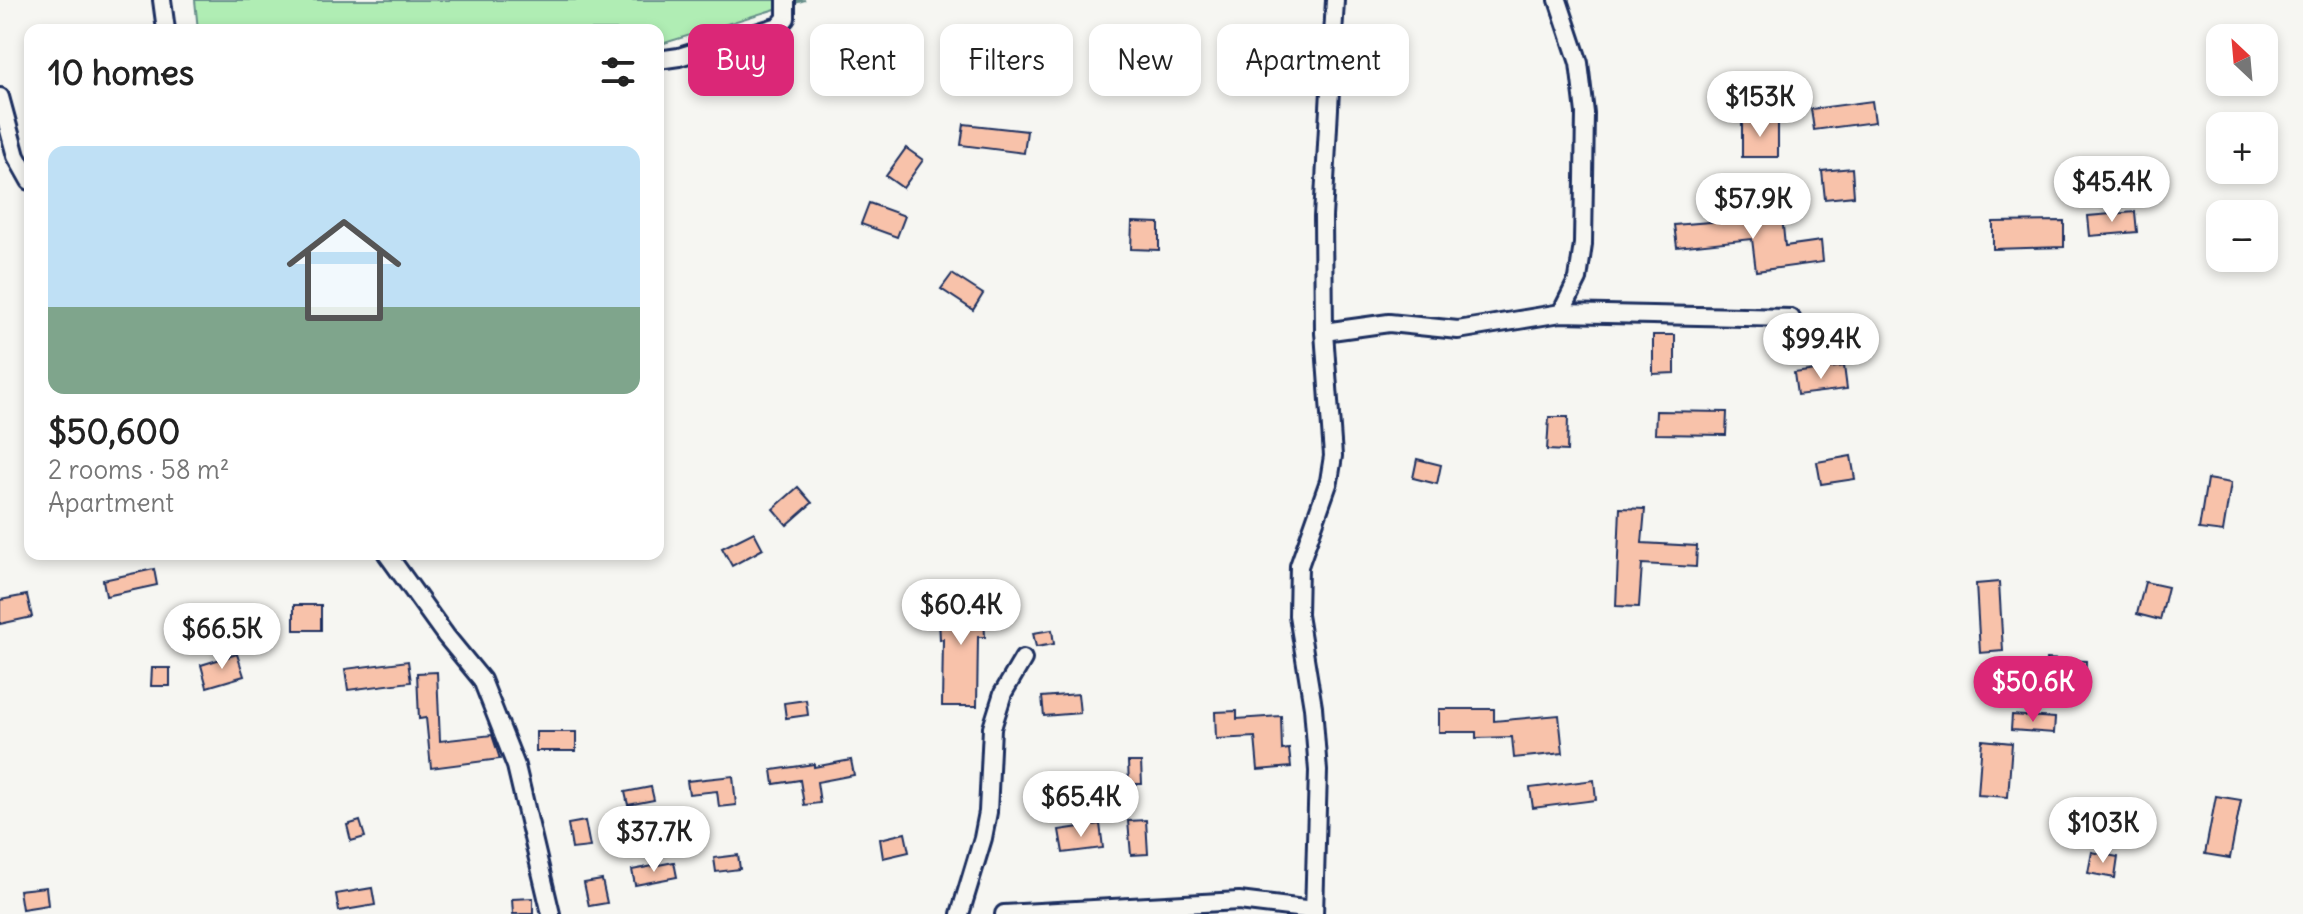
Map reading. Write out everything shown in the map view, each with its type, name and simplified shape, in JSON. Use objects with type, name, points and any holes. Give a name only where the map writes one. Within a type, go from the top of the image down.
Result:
[{"type":"street","points":[[162,0],[165,24]]},
{"type":"street","points":[[664,59],[779,26],[786,18],[786,0]]},
{"type":"street","points":[[1004,914],[1239,901],[1314,912],[1318,771],[1313,707],[1298,615],[1299,566],[1329,481],[1333,456],[1324,332],[1323,217],[1335,0]]},
{"type":"street","points":[[1558,0],[1579,63],[1585,113],[1583,244],[1578,279],[1561,313]]},
{"type":"street","points":[[0,97],[16,156],[24,170]]},
{"type":"street","points":[[1324,332],[1389,323],[1458,330],[1561,313],[1791,318]]},
{"type":"street","points":[[391,560],[482,680],[516,766],[551,914]]},
{"type":"street","points":[[960,914],[988,812],[992,728],[1003,693],[1023,659]]},
{"type":"green space","points":[[195,0],[805,0],[727,24],[688,24],[688,36],[664,43],[664,24],[197,24]]},
{"type":"building","points":[[1872,101],[1875,122],[1814,130],[1811,109]]},
{"type":"building","points":[[1742,121],[1778,121],[1778,157],[1742,157]]},
{"type":"building","points":[[964,124],[1027,131],[1024,153],[961,145]]},
{"type":"building","points":[[906,148],[923,160],[903,188],[886,176]]},
{"type":"building","points":[[1852,168],[1854,196],[1825,199],[1822,171]]},
{"type":"building","points":[[869,203],[905,216],[897,237],[861,224]]},
{"type":"building","points":[[2135,212],[2137,232],[2090,236],[2088,216]]},
{"type":"building","points":[[1782,216],[1785,246],[1821,241],[1823,262],[1756,271],[1752,239],[1677,247],[1674,225]]},
{"type":"building","points":[[2064,221],[2064,247],[1993,249],[1993,222]]},
{"type":"building","points":[[1132,222],[1159,223],[1159,250],[1131,249]]},
{"type":"building","points":[[952,274],[983,294],[973,310],[941,289]]},
{"type":"building","points":[[1653,335],[1675,335],[1675,373],[1653,374]]},
{"type":"building","points":[[1844,366],[1847,389],[1797,395],[1794,373]]},
{"type":"building","points":[[1656,411],[1727,412],[1726,435],[1655,434]]},
{"type":"building","points":[[1549,417],[1568,417],[1567,451],[1547,450]]},
{"type":"building","points":[[1851,456],[1855,479],[1821,484],[1817,462]]},
{"type":"building","points":[[1417,459],[1441,465],[1437,484],[1413,478]]},
{"type":"building","points":[[2207,479],[2231,483],[2223,532],[2199,529]]},
{"type":"building","points":[[798,487],[812,503],[787,525],[773,509]]},
{"type":"building","points":[[1620,508],[1645,509],[1642,543],[1697,546],[1696,567],[1642,564],[1639,607],[1616,606]]},
{"type":"building","points":[[754,532],[763,549],[732,566],[722,548]]},
{"type":"building","points":[[154,569],[157,585],[106,596],[103,580]]},
{"type":"building","points":[[1999,582],[2003,651],[1980,653],[1976,584]]},
{"type":"building","points":[[2145,582],[2168,587],[2160,620],[2137,614]]},
{"type":"building","points":[[983,594],[985,637],[978,637],[977,706],[942,706],[943,639],[940,640],[938,596]]},
{"type":"building","points":[[27,595],[32,617],[0,624],[0,600]]},
{"type":"building","points":[[294,605],[321,605],[321,630],[294,630]]},
{"type":"building","points":[[1052,630],[1054,644],[1036,647],[1033,633]]},
{"type":"building","points":[[237,654],[244,676],[207,687],[201,665]]},
{"type":"building","points":[[2046,659],[2086,661],[2085,682],[2045,681]]},
{"type":"building","points":[[408,661],[411,682],[348,690],[345,669]]},
{"type":"building","points":[[152,668],[170,668],[170,686],[151,686]]},
{"type":"building","points":[[437,672],[440,741],[492,735],[500,759],[431,768],[426,718],[419,719],[417,673]]},
{"type":"building","points":[[1078,694],[1080,713],[1044,716],[1042,697]]},
{"type":"building","points":[[806,700],[808,715],[786,718],[784,703]]},
{"type":"building","points":[[1439,709],[1494,709],[1494,721],[1559,715],[1563,753],[1514,758],[1512,737],[1476,738],[1476,732],[1439,732]]},
{"type":"building","points":[[1237,711],[1237,719],[1281,716],[1282,750],[1289,749],[1291,767],[1258,770],[1255,737],[1216,739],[1215,712]]},
{"type":"building","points":[[2012,715],[2055,718],[2054,733],[2011,730]]},
{"type":"building","points":[[536,732],[576,732],[576,751],[536,751]]},
{"type":"building","points":[[1982,740],[2012,743],[2008,797],[1978,795]]},
{"type":"building","points":[[851,760],[854,775],[817,782],[820,803],[804,805],[800,780],[774,784],[772,770]]},
{"type":"building","points":[[1128,762],[1141,762],[1142,784],[1129,784]]},
{"type":"building","points":[[733,776],[736,805],[719,807],[717,791],[689,794],[687,781]]},
{"type":"building","points":[[1594,780],[1596,800],[1533,808],[1530,788]]},
{"type":"building","points":[[651,787],[654,800],[628,805],[625,792]]},
{"type":"building","points":[[2216,796],[2241,800],[2230,858],[2205,854]]},
{"type":"building","points":[[1146,820],[1148,854],[1131,855],[1128,821]]},
{"type":"building","points":[[360,821],[365,837],[351,841],[347,825]]},
{"type":"building","points":[[585,821],[590,847],[572,849],[568,824]]},
{"type":"building","points":[[1100,824],[1103,848],[1063,853],[1059,830]]},
{"type":"building","points":[[905,833],[909,852],[883,858],[880,839]]},
{"type":"building","points":[[2092,852],[2118,857],[2115,878],[2088,873]]},
{"type":"building","points":[[738,855],[740,869],[716,872],[714,858]]},
{"type":"building","points":[[674,862],[677,877],[635,885],[632,870]]},
{"type":"building","points":[[602,880],[607,903],[589,906],[584,883]]},
{"type":"building","points":[[46,887],[48,905],[22,909],[19,890]]},
{"type":"building","points":[[372,888],[375,905],[339,911],[336,894]]},
{"type":"building","points":[[533,898],[533,914],[513,914],[512,899]]}]
